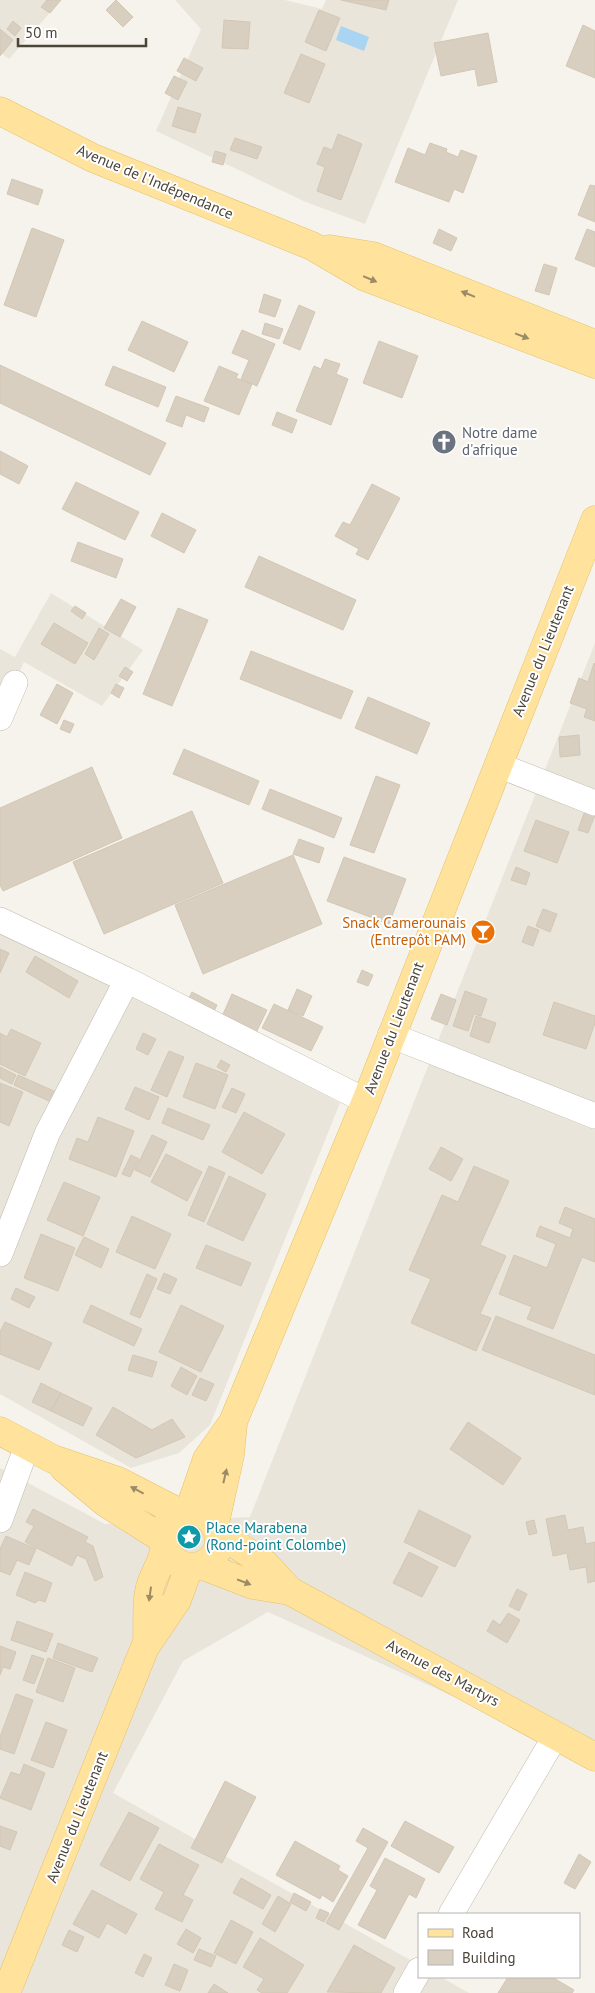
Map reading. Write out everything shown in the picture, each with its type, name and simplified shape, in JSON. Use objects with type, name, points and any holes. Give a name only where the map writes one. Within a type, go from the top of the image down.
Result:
[{"type":"main road","name":"Avenue de l'Indépendance","points":[[0,111],[93,158],[312,246],[365,277],[592,361]]},
{"type":"main road","name":"Avenue du Lieutenant","points":[[184,1512],[206,1459],[233,1422],[366,1101],[390,1035],[595,520]]},
{"type":"main road","name":"Avenue du Lieutenant","points":[[217,1528],[230,1456],[233,1422]]},
{"type":"main road","points":[[0,1431],[53,1459],[118,1481],[184,1512],[208,1516],[217,1528],[218,1546],[212,1558],[195,1566],[179,1564],[170,1558],[164,1544],[106,1503],[53,1459]]},
{"type":"main road","points":[[164,1544],[168,1524],[184,1512]]},
{"type":"main road","name":"Avenue des Martyrs","points":[[217,1528],[265,1564],[290,1591],[595,1757]]},
{"type":"main road","name":"Avenue du Lieutenant","points":[[147,1642],[149,1591],[164,1544]]},
{"type":"main road","name":"Avenue du Lieutenant","points":[[6,1980],[147,1642],[177,1600],[195,1566]]},
{"type":"main road","name":"Avenue des Martyrs","points":[[195,1566],[254,1585],[290,1591]]},
{"type":"street","points":[[0,718],[15,683]]},
{"type":"street","points":[[498,765],[595,803]]},
{"type":"street","points":[[0,920],[127,980],[366,1101]]},
{"type":"street","points":[[0,1254],[47,1134],[127,980]]},
{"type":"street","points":[[390,1035],[595,1116]]},
{"type":"street","points":[[0,1520],[27,1446]]},
{"type":"street","points":[[453,1913],[556,1735]]},
{"type":"street","points":[[406,1993],[418,1972]]},
{"type":"shaded area","points":[[0,0],[61,0],[9,59],[0,52]]},
{"type":"shaded area","points":[[175,0],[285,0],[322,9],[326,0],[458,0],[365,224],[306,202],[156,131],[201,29]]},
{"type":"shaded area","points":[[51,593],[143,650],[102,706],[24,662],[0,715],[0,649],[15,657]]},
{"type":"shaded area","points":[[595,643],[595,1761],[268,1612],[183,1661],[113,1793],[418,1964],[418,1978],[443,1978],[469,1993],[0,1993],[0,1468],[105,1524],[250,1517]]},
{"type":"shaded area","points":[[0,927],[340,1103],[210,1425],[179,1453],[131,1468],[0,1394]]},
{"type":"water","points":[[341,26],[369,37],[364,51],[336,40]]},
{"type":"building","points":[[47,0],[61,0],[50,13],[41,7]]},
{"type":"building","points":[[116,0],[133,17],[123,27],[106,10]]},
{"type":"building","points":[[341,0],[389,0],[386,10]]},
{"type":"building","points":[[319,10],[340,18],[326,51],[305,42]]},
{"type":"building","points":[[224,20],[250,22],[248,49],[222,48]]},
{"type":"building","points":[[13,21],[21,28],[15,36],[7,29]]},
{"type":"building","points":[[583,25],[595,31],[595,78],[566,66]]},
{"type":"building","points":[[0,29],[13,40],[0,56]]},
{"type":"building","points":[[488,33],[497,82],[478,86],[475,69],[441,76],[434,43]]},
{"type":"building","points":[[301,54],[325,64],[309,103],[284,93]]},
{"type":"building","points":[[184,58],[203,68],[196,81],[177,71]]},
{"type":"building","points":[[174,76],[187,82],[178,100],[165,93]]},
{"type":"building","points":[[178,107],[201,114],[195,133],[172,126]]},
{"type":"building","points":[[338,134],[362,144],[341,200],[317,191],[325,167],[317,164],[324,147],[332,150]]},
{"type":"building","points":[[235,138],[262,147],[257,159],[230,150]]},
{"type":"building","points":[[430,143],[447,149],[446,152],[458,157],[461,150],[477,156],[463,193],[454,189],[449,202],[395,182],[408,148],[425,155]]},
{"type":"building","points":[[215,151],[226,154],[223,165],[212,162]]},
{"type":"building","points":[[12,179],[43,190],[38,205],[7,194]]},
{"type":"building","points":[[590,185],[595,186],[595,222],[578,215]]},
{"type":"building","points":[[32,228],[64,240],[36,317],[4,305]]},
{"type":"building","points":[[439,229],[457,238],[451,251],[433,243]]},
{"type":"building","points":[[587,229],[595,232],[595,267],[575,259]]},
{"type":"building","points":[[544,264],[557,268],[549,295],[535,291]]},
{"type":"building","points":[[264,294],[281,300],[275,317],[259,312]]},
{"type":"building","points":[[299,305],[315,312],[300,350],[283,343]]},
{"type":"building","points":[[142,321],[188,342],[174,372],[128,350]]},
{"type":"building","points":[[265,323],[283,329],[279,339],[262,334]]},
{"type":"building","points":[[242,330],[275,344],[257,386],[241,379],[249,360],[232,353]]},
{"type":"building","points":[[379,341],[418,356],[402,398],[363,383]]},
{"type":"building","points":[[325,359],[340,364],[336,374],[348,379],[331,425],[296,411],[314,366],[321,369]]},
{"type":"building","points":[[0,365],[166,443],[150,475],[0,403]]},
{"type":"building","points":[[113,366],[166,387],[158,407],[105,385]]},
{"type":"building","points":[[219,366],[238,374],[236,378],[252,384],[239,415],[204,401]]},
{"type":"building","points":[[176,396],[209,408],[204,422],[186,415],[182,427],[166,421]]},
{"type":"building","points":[[277,412],[297,420],[292,433],[272,425]]},
{"type":"building","points":[[0,451],[28,466],[19,484],[0,474]]},
{"type":"building","points":[[76,482],[139,512],[125,540],[62,509]]},
{"type":"building","points":[[372,484],[400,498],[368,560],[356,554],[359,549],[335,536],[343,522],[350,525]]},
{"type":"building","points":[[162,513],[196,530],[184,553],[151,536]]},
{"type":"building","points":[[78,542],[123,559],[116,578],[71,561]]},
{"type":"building","points":[[259,556],[356,600],[343,630],[245,587]]},
{"type":"building","points":[[121,599],[136,607],[120,637],[104,628]]},
{"type":"building","points":[[75,606],[86,613],[82,619],[71,611]]},
{"type":"building","points":[[178,608],[208,620],[172,706],[143,694]]},
{"type":"building","points":[[54,623],[88,643],[75,664],[41,644]]},
{"type":"building","points":[[99,628],[109,634],[94,660],[85,654]]},
{"type":"building","points":[[251,651],[353,691],[341,719],[240,679]]},
{"type":"building","points":[[594,663],[595,721],[584,717],[587,709],[570,703],[579,678],[588,682]]},
{"type":"building","points":[[125,667],[133,672],[127,681],[119,676]]},
{"type":"building","points":[[57,684],[73,693],[57,724],[40,715]]},
{"type":"building","points":[[116,684],[124,688],[119,698],[111,693]]},
{"type":"building","points":[[368,697],[430,723],[417,754],[355,728]]},
{"type":"building","points":[[64,720],[74,724],[70,733],[60,729]]},
{"type":"building","points":[[579,735],[580,755],[560,757],[559,737]]},
{"type":"building","points":[[184,749],[259,781],[249,805],[173,774]]},
{"type":"building","points":[[92,767],[122,838],[3,891],[0,885],[0,808]]},
{"type":"building","points":[[376,776],[400,785],[374,853],[350,845]]},
{"type":"building","points":[[270,789],[342,818],[334,838],[262,809]]},
{"type":"building","points":[[192,811],[223,883],[104,934],[73,862]]},
{"type":"building","points":[[585,811],[595,815],[588,833],[578,830]]},
{"type":"building","points":[[536,820],[569,832],[557,863],[524,851]]},
{"type":"building","points":[[299,839],[324,848],[319,863],[293,854]]},
{"type":"building","points":[[293,855],[322,924],[203,974],[175,905]]},
{"type":"building","points":[[344,857],[406,879],[389,924],[327,901]]},
{"type":"building","points":[[516,867],[530,873],[526,885],[511,880]]},
{"type":"building","points":[[543,909],[557,914],[550,932],[536,926]]},
{"type":"building","points":[[528,926],[539,930],[533,946],[522,942]]},
{"type":"building","points":[[0,949],[9,953],[0,973]]},
{"type":"building","points":[[35,956],[78,981],[69,998],[26,972]]},
{"type":"building","points":[[362,970],[373,975],[368,986],[357,982]]},
{"type":"building","points":[[297,989],[312,996],[303,1016],[288,1010]]},
{"type":"building","points":[[465,991],[487,999],[481,1016],[474,1014],[468,1031],[453,1026]]},
{"type":"building","points":[[192,992],[217,1005],[211,1017],[186,1004]]},
{"type":"building","points":[[232,994],[267,1010],[254,1037],[220,1021]]},
{"type":"building","points":[[441,994],[456,1000],[447,1025],[431,1019]]},
{"type":"building","points":[[554,1002],[595,1016],[595,1023],[586,1049],[543,1035]]},
{"type":"building","points":[[274,1004],[323,1027],[311,1051],[262,1028]]},
{"type":"building","points":[[476,1016],[496,1023],[489,1043],[470,1036]]},
{"type":"building","points":[[11,1029],[41,1043],[25,1076],[0,1064],[0,1033],[7,1037]]},
{"type":"building","points":[[143,1033],[156,1039],[148,1055],[136,1049]]},
{"type":"building","points":[[169,1051],[184,1057],[167,1097],[151,1090]]},
{"type":"building","points":[[221,1060],[230,1065],[226,1072],[217,1067]]},
{"type":"building","points":[[196,1063],[228,1075],[215,1109],[183,1097]]},
{"type":"building","points":[[0,1067],[16,1075],[12,1084],[0,1078]]},
{"type":"building","points":[[18,1075],[56,1092],[51,1102],[14,1085]]},
{"type":"building","points":[[0,1083],[23,1092],[9,1126],[0,1122]]},
{"type":"building","points":[[135,1087],[159,1097],[149,1120],[125,1109]]},
{"type":"building","points":[[232,1088],[245,1094],[236,1113],[222,1107]]},
{"type":"building","points":[[168,1108],[210,1125],[203,1140],[162,1123]]},
{"type":"building","points":[[244,1112],[285,1134],[262,1174],[222,1152]]},
{"type":"building","points":[[98,1117],[134,1131],[116,1177],[69,1159],[77,1138],[88,1142]]},
{"type":"building","points":[[152,1135],[167,1142],[150,1177],[135,1170]]},
{"type":"building","points":[[441,1147],[463,1159],[451,1181],[429,1169]]},
{"type":"building","points":[[166,1154],[202,1172],[187,1201],[151,1182]]},
{"type":"building","points":[[131,1155],[139,1159],[130,1177],[122,1174]]},
{"type":"building","points":[[209,1166],[225,1173],[204,1222],[188,1215]]},
{"type":"building","points":[[474,1166],[509,1181],[480,1245],[506,1256],[480,1314],[491,1318],[476,1351],[411,1323],[431,1279],[409,1270],[442,1195],[458,1202]]},
{"type":"building","points":[[229,1176],[266,1194],[243,1241],[207,1224]]},
{"type":"building","points":[[64,1182],[100,1197],[83,1236],[47,1220]]},
{"type":"building","points":[[565,1207],[595,1219],[595,1262],[582,1257],[553,1329],[527,1319],[532,1307],[499,1294],[514,1255],[547,1268],[556,1244],[536,1236],[540,1226],[570,1238],[573,1229],[559,1223]]},
{"type":"building","points":[[132,1216],[171,1234],[155,1269],[116,1252]]},
{"type":"building","points":[[41,1234],[75,1248],[58,1291],[24,1278]]},
{"type":"building","points":[[84,1237],[109,1249],[101,1268],[75,1255]]},
{"type":"building","points":[[206,1245],[251,1263],[241,1286],[196,1268]]},
{"type":"building","points":[[164,1273],[177,1279],[170,1294],[157,1289]]},
{"type":"building","points":[[147,1274],[157,1279],[140,1318],[130,1314]]},
{"type":"building","points":[[16,1288],[35,1297],[29,1308],[11,1299]]},
{"type":"building","points":[[91,1305],[142,1329],[134,1346],[83,1322]]},
{"type":"building","points":[[181,1305],[224,1326],[201,1372],[159,1352]]},
{"type":"building","points":[[496,1316],[595,1355],[595,1395],[482,1350]]},
{"type":"building","points":[[5,1322],[52,1343],[39,1370],[0,1354],[0,1332]]},
{"type":"building","points":[[133,1355],[157,1362],[152,1377],[128,1370]]},
{"type":"building","points":[[181,1367],[197,1376],[187,1395],[171,1386]]},
{"type":"building","points":[[200,1378],[214,1384],[206,1401],[192,1395]]},
{"type":"building","points":[[41,1383],[61,1393],[51,1411],[32,1402]]},
{"type":"building","points":[[61,1393],[92,1408],[83,1426],[51,1411]]},
{"type":"building","points":[[113,1407],[152,1430],[172,1419],[185,1437],[136,1458],[96,1435]]},
{"type":"building","points":[[468,1422],[521,1458],[503,1485],[450,1449]]},
{"type":"building","points":[[33,1509],[88,1537],[85,1542],[93,1546],[103,1577],[95,1581],[86,1559],[77,1555],[72,1566],[25,1542],[34,1526],[26,1522]]},
{"type":"building","points":[[419,1510],[471,1536],[455,1567],[404,1542]]},
{"type":"building","points":[[565,1515],[568,1530],[583,1527],[586,1544],[595,1542],[595,1581],[588,1583],[586,1567],[570,1570],[567,1553],[553,1556],[546,1519]]},
{"type":"building","points":[[534,1520],[537,1533],[529,1535],[526,1522]]},
{"type":"building","points":[[6,1536],[36,1549],[29,1565],[17,1560],[10,1575],[0,1571],[0,1549]]},
{"type":"building","points":[[409,1552],[438,1567],[422,1597],[393,1583]]},
{"type":"building","points":[[25,1572],[52,1583],[45,1602],[39,1600],[35,1603],[16,1595]]},
{"type":"building","points":[[517,1589],[527,1594],[519,1611],[509,1606]]},
{"type":"building","points":[[508,1613],[520,1620],[507,1643],[487,1631],[493,1620],[500,1625]]},
{"type":"building","points":[[17,1621],[53,1634],[46,1652],[11,1640]]},
{"type":"building","points":[[58,1643],[98,1658],[92,1672],[53,1658]]},
{"type":"building","points":[[0,1646],[16,1652],[10,1669],[3,1667],[0,1675]]},
{"type":"building","points":[[32,1655],[44,1659],[34,1684],[23,1680]]},
{"type":"building","points":[[48,1658],[75,1668],[63,1702],[36,1692]]},
{"type":"building","points":[[16,1694],[33,1700],[14,1754],[0,1749],[0,1737]]},
{"type":"building","points":[[46,1722],[67,1730],[53,1768],[31,1760]]},
{"type":"building","points":[[24,1764],[45,1773],[31,1810],[0,1798],[11,1772],[20,1775]]},
{"type":"building","points":[[225,1781],[256,1797],[222,1863],[191,1848]]},
{"type":"building","points":[[129,1812],[159,1828],[130,1881],[100,1865]]},
{"type":"building","points":[[405,1821],[454,1847],[439,1873],[391,1846]]},
{"type":"building","points":[[0,1826],[17,1832],[10,1850],[0,1846]]},
{"type":"building","points":[[363,1828],[388,1842],[339,1930],[326,1923],[368,1848],[356,1841]]},
{"type":"building","points":[[295,1841],[340,1866],[338,1870],[348,1876],[333,1902],[322,1895],[320,1899],[276,1875]]},
{"type":"building","points":[[159,1844],[199,1865],[183,1895],[193,1900],[182,1922],[155,1909],[164,1892],[140,1879]]},
{"type":"building","points":[[579,1854],[591,1862],[575,1889],[564,1883]]},
{"type":"building","points":[[385,1858],[425,1879],[416,1898],[409,1894],[385,1939],[358,1925],[377,1890],[370,1886]]},
{"type":"building","points":[[241,1878],[271,1895],[263,1909],[233,1893]]},
{"type":"building","points":[[92,1890],[137,1914],[126,1934],[107,1923],[99,1938],[73,1924]]},
{"type":"building","points":[[294,1893],[311,1902],[306,1911],[290,1902]]},
{"type":"building","points":[[278,1896],[291,1904],[275,1932],[262,1924]]},
{"type":"building","points":[[320,1909],[329,1913],[324,1922],[316,1918]]},
{"type":"building","points":[[231,1920],[253,1932],[236,1964],[214,1953]]},
{"type":"building","points":[[186,1929],[201,1938],[193,1953],[177,1944]]},
{"type":"building","points":[[69,1930],[84,1937],[77,1952],[62,1945]]},
{"type":"building","points":[[260,1938],[304,1965],[287,1993],[262,1993],[257,1990],[264,1979],[243,1967]]},
{"type":"building","points":[[354,1945],[395,1968],[381,1993],[327,1992]]},
{"type":"building","points":[[199,1949],[216,1956],[211,1967],[194,1960]]},
{"type":"building","points":[[144,1954],[152,1958],[143,1977],[135,1973]]},
{"type":"building","points":[[174,1964],[188,1970],[180,1991],[165,1985]]},
{"type":"building","points":[[507,1978],[554,1978],[574,1990],[572,1993],[498,1993]]},
{"type":"building","points":[[214,1984],[228,1993],[208,1993]]},
{"type":"place","name":"Notre dame d'afrique","points":[[444,442]]},
{"type":"place","name":"Snack Camerounais (Entrepôt PAM)","points":[[483,932]]},
{"type":"place","name":"Place Marabena (Rond-point Colombe)","points":[[189,1537]]}]
